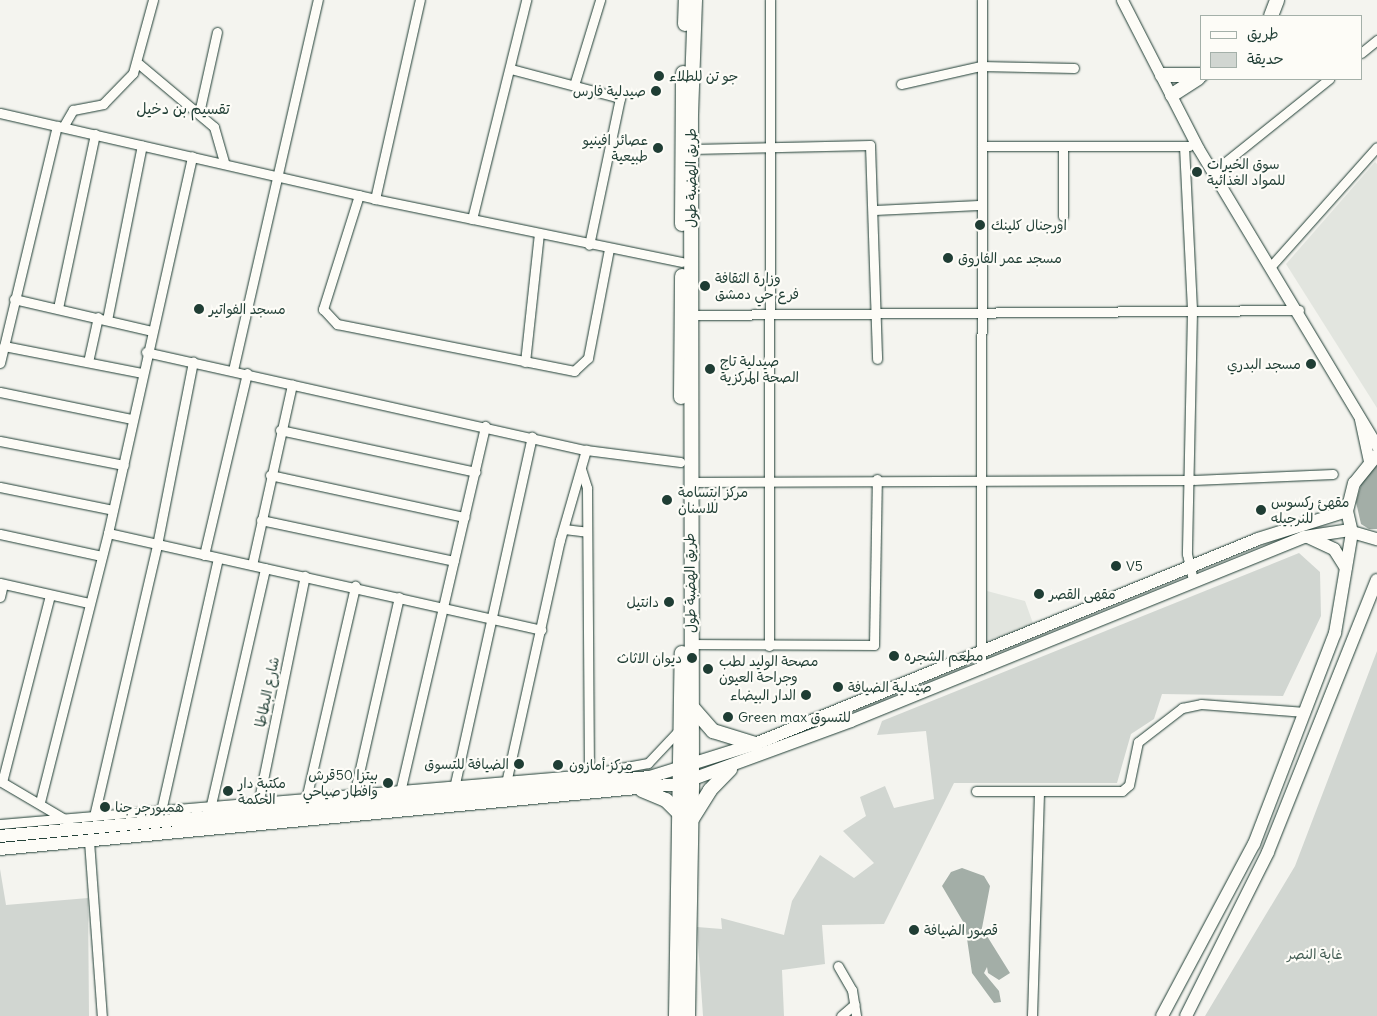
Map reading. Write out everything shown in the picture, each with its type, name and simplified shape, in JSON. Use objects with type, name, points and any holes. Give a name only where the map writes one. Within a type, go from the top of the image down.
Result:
[{"type":"highway","name":"طريق الهضبة طول","points":[[686,0],[680,462],[680,729],[678,769],[685,782],[692,820],[688,1016]]},
{"type":"highway","name":"طريق الهضبة طول","points":[[676,1016],[678,812],[685,782],[692,765],[689,482],[695,0]]},
{"type":"highway","points":[[1270,15],[1277,0]]},
{"type":"highway","points":[[1162,74],[1200,76]]},
{"type":"highway","points":[[1172,95],[1200,77]]},
{"type":"highway","points":[[692,706],[713,731],[755,744]]},
{"type":"highway","points":[[692,820],[710,790],[730,769]]},
{"type":"highway","points":[[642,790],[678,812]]},
{"type":"main road","points":[[1122,0],[1162,74],[1198,148],[1299,310],[1377,446]]},
{"type":"main road","points":[[1162,1016],[1186,976],[1254,844],[1335,633],[1351,531],[1347,511],[1354,483],[1373,458],[1358,410]]},
{"type":"main road","points":[[0,836],[68,825],[589,779],[678,769],[755,744],[1347,511]]},
{"type":"main road","points":[[0,849],[642,790],[685,782],[730,769],[981,669],[1190,573],[1304,537],[1351,531],[1377,539]]},
{"type":"main road","points":[[1304,537],[1325,542],[1346,568]]},
{"type":"main road","points":[[1186,1016],[1204,986],[1268,852],[1377,580]]},
{"type":"main road","points":[[1313,690],[1330,697]]},
{"type":"main road","points":[[846,708],[851,721]]},
{"type":"main road","points":[[1254,844],[1268,852]]},
{"type":"main road","points":[[1186,976],[1204,986]]},
{"type":"street","points":[[0,363],[14,299],[60,126],[72,110],[103,104],[139,64],[153,0]]},
{"type":"street","points":[[233,370],[281,176],[318,0]]},
{"type":"street","points":[[375,199],[420,0]]},
{"type":"street","points":[[472,219],[511,69],[526,0]]},
{"type":"street","points":[[575,82],[600,0]]},
{"type":"street","points":[[770,0],[770,646]]},
{"type":"street","points":[[981,669],[979,205],[982,146],[982,0]]},
{"type":"street","points":[[199,113],[217,32]]},
{"type":"street","points":[[1362,53],[1377,40]]},
{"type":"street","points":[[139,64],[199,113],[218,134],[224,163]]},
{"type":"street","points":[[901,84],[981,66],[1074,68]]},
{"type":"street","points":[[511,69],[613,92],[621,102],[589,245]]},
{"type":"street","points":[[1213,172],[1328,80]]},
{"type":"street","points":[[0,113],[375,199],[589,245],[682,262]]},
{"type":"street","points":[[58,308],[95,134]]},
{"type":"street","points":[[107,320],[142,145]]},
{"type":"street","points":[[692,149],[870,145],[874,210],[878,359]]},
{"type":"street","points":[[982,146],[1184,146],[1198,148]]},
{"type":"street","points":[[1184,146],[1192,311],[1190,573]]},
{"type":"street","points":[[1063,147],[1063,216]]},
{"type":"street","points":[[1271,266],[1377,147]]},
{"type":"street","points":[[40,802],[124,465],[141,373],[192,156]]},
{"type":"street","points":[[360,195],[324,316],[336,324],[574,371],[582,367],[609,249]]},
{"type":"street","points":[[874,210],[979,205]]},
{"type":"street","points":[[525,362],[539,234]]},
{"type":"street","points":[[14,299],[151,330]]},
{"type":"street","points":[[691,315],[1299,310]]},
{"type":"street","points":[[88,362],[98,318]]},
{"type":"street","points":[[4,346],[141,373]]},
{"type":"street","points":[[146,352],[586,450],[680,462]]},
{"type":"street","points":[[94,816],[157,545],[193,362]]},
{"type":"street","points":[[204,555],[246,373]]},
{"type":"street","points":[[252,565],[260,520],[292,384]]},
{"type":"street","points":[[0,392],[132,419]]},
{"type":"street","points":[[400,792],[454,561],[466,518],[485,426]]},
{"type":"street","points":[[280,430],[476,472]]},
{"type":"street","points":[[454,788],[532,438]]},
{"type":"street","points":[[0,441],[124,465]]},
{"type":"street","points":[[506,783],[564,529],[586,450]]},
{"type":"street","points":[[581,469],[587,488],[589,779]]},
{"type":"street","points":[[689,482],[877,479],[1191,480],[1333,474]]},
{"type":"street","points":[[270,475],[466,518]]},
{"type":"street","points":[[691,644],[770,646],[874,645],[877,479]]},
{"type":"street","points":[[0,487],[113,510]]},
{"type":"street","points":[[260,520],[454,561]]},
{"type":"street","points":[[564,529],[587,532]]},
{"type":"street","points":[[108,533],[355,586],[541,630]]},
{"type":"street","points":[[0,534],[102,556]]},
{"type":"street","points":[[161,811],[218,558]]},
{"type":"street","points":[[210,809],[265,568]]},
{"type":"street","name":"شارع البطاطا","points":[[257,809],[306,576]]},
{"type":"street","points":[[0,597],[2,584],[89,603]]},
{"type":"street","points":[[306,799],[355,586]]},
{"type":"street","points":[[50,595],[1,781],[40,802],[68,825]]},
{"type":"street","points":[[354,795],[399,597]]},
{"type":"street","points":[[976,791],[1039,792],[1128,788],[1138,742],[1182,708],[1201,704],[1305,712]]},
{"type":"street","points":[[0,824],[68,825],[94,816],[161,811],[257,809],[306,799],[506,783],[589,779],[648,763],[680,729]]},
{"type":"street","points":[[1032,1016],[1039,792]]},
{"type":"street","points":[[89,842],[102,1016]]},
{"type":"street","points":[[838,966],[855,1004],[856,1016]]},
{"type":"street","points":[[841,1016],[855,1004]]},
{"type":"shaded area","points":[[1375,162],[1377,164],[1377,408],[1286,264]]},
{"type":"shaded area","points":[[1377,463],[1377,529],[1369,529],[1361,524],[1356,502],[1363,478]]},
{"type":"shaded area","points":[[987,591],[1025,601],[1034,626],[984,642]]},
{"type":"shaded area","points":[[962,868],[984,876],[990,886],[982,928],[1010,973],[999,980],[988,973],[987,967],[984,973],[999,991],[1001,1002],[994,1003],[972,973],[965,925],[942,886],[951,872]]},
{"type":"green space","points":[[1299,553],[1320,572],[1321,616],[1283,696],[1162,694],[1154,719],[1131,734],[1117,783],[954,783],[884,924],[822,925],[825,964],[782,970],[784,1016],[703,1016],[697,927],[722,929],[721,918],[784,935],[792,901],[820,855],[854,878],[874,863],[843,831],[866,816],[860,797],[885,786],[894,808],[934,799],[926,731],[877,735],[882,721]]},
{"type":"green space","name":"غابة النصر","points":[[1377,651],[1377,1016],[1205,1016],[1295,866]]},
{"type":"green space","points":[[0,869],[6,905],[88,898],[89,1016],[0,1016]]},
{"type":"place","name":"جو تن للطلاء","points":[[659,76]]},
{"type":"place","name":"صيدلية فارس","points":[[656,91]]},
{"type":"place","name":"عصائر افينيو طبيعية","points":[[658,148]]},
{"type":"place","name":"سوق الخيرات للمواد الغذائية","points":[[1197,172]]},
{"type":"place","name":"اورجنال كلينك","points":[[980,225]]},
{"type":"place","name":"مسجد عمر الفاروق","points":[[948,258]]},
{"type":"place","name":"وزارة الثقافة فرع حي دمشق","points":[[705,286]]},
{"type":"place","name":"مسجد الفواتير","points":[[199,309]]},
{"type":"place","name":"مسجد البدري","points":[[1311,364]]},
{"type":"place","name":"صيدلية تاج الصحة المركزية","points":[[710,369]]},
{"type":"place","name":"مركز ابتسامة للاسنان","points":[[667,500]]},
{"type":"place","name":"مقهئ ركسوس للنرجيله","points":[[1261,510]]},
{"type":"place","name":"V5","points":[[1116,566]]},
{"type":"place","name":"مقهى القصر","points":[[1039,594]]},
{"type":"place","name":"دانتيل","points":[[669,602]]},
{"type":"place","name":"مطعم الشجره","points":[[894,656]]},
{"type":"place","name":"ديوان الاثاث","points":[[692,658]]},
{"type":"place","name":"مصحة الوليد لطب وجراحة العيون","points":[[708,669]]},
{"type":"place","name":"صيدلية الضيافة","points":[[838,687]]},
{"type":"place","name":"الدار البيضاء","points":[[806,695]]},
{"type":"place","name":"Green max للتسوق","points":[[728,717]]},
{"type":"place","name":"الضيافة للتسوق","points":[[519,764]]},
{"type":"place","name":"مركز أمازون","points":[[558,765]]},
{"type":"place","name":"بيتزا 50قرش وافطار صياحي","points":[[388,783]]},
{"type":"place","name":"مكتبة دار الحكمة","points":[[228,791]]},
{"type":"place","name":"همبورجر جنا","points":[[105,807]]},
{"type":"place","name":"قصور الضيافة","points":[[914,930]]},
{"type":"district","name":"تقسيم بن دخيل","points":[[183,109]]}]
